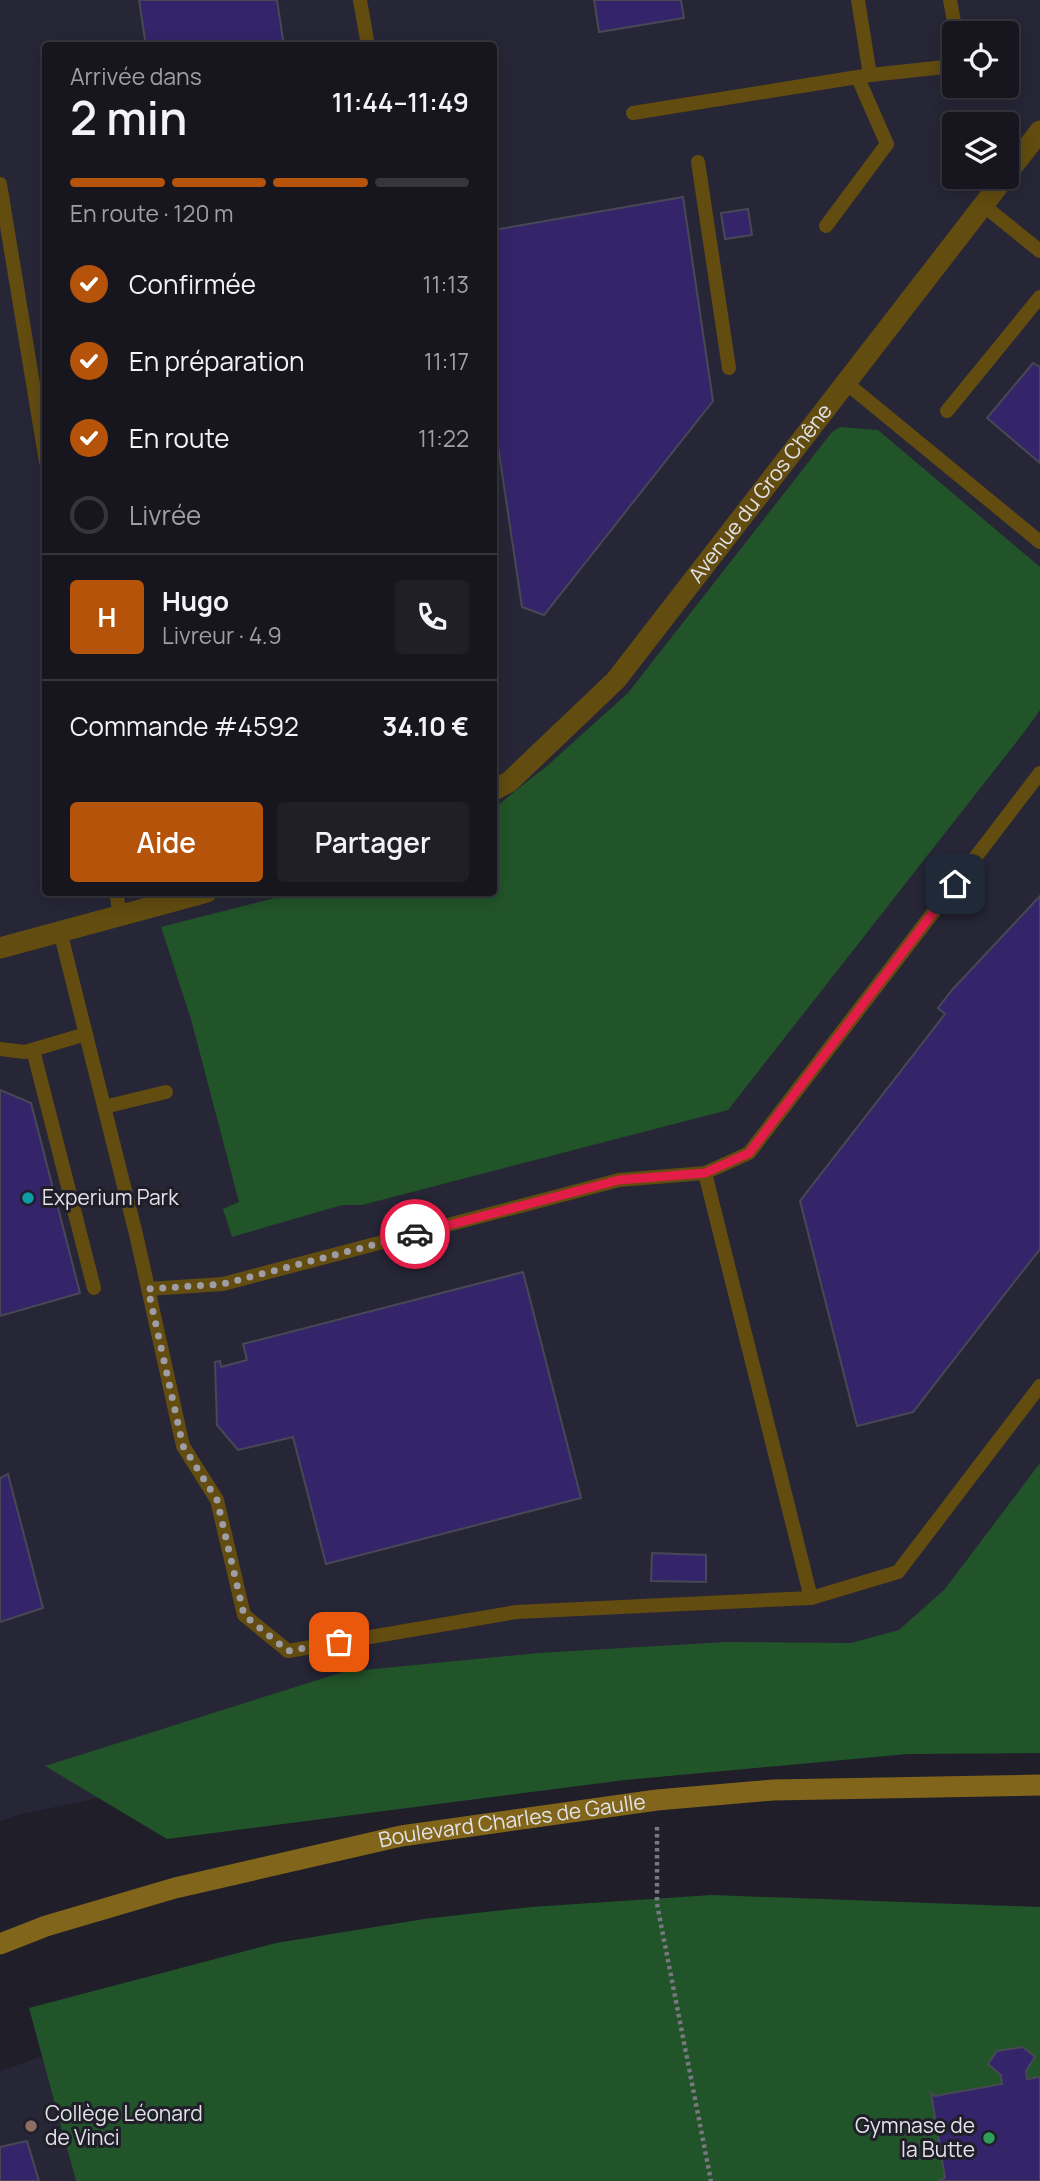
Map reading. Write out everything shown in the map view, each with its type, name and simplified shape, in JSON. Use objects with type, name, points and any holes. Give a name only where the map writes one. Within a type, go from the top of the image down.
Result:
[{"type":"street","name":"Avenue du Gros Chêne","points":[[1019,158],[1040,131]]},
{"type":"street","name":"Avenue du Gros Chêne","points":[[497,788],[509,782],[616,680],[995,189]]},
{"type":"street","points":[[0,948],[192,896]]},
{"type":"street","name":"Boulevard Charles de Gaulle","points":[[0,1944],[46,1926],[175,1888],[401,1836],[657,1800],[773,1790],[1040,1785]]},
{"type":"lane","points":[[360,0],[367,42]]},
{"type":"lane","points":[[825,226],[887,144],[864,76],[858,0]]},
{"type":"lane","points":[[950,0],[954,21]]},
{"type":"lane","points":[[633,113],[864,76],[942,67]]},
{"type":"lane","points":[[698,162],[729,368]]},
{"type":"lane","points":[[0,184],[42,438]]},
{"type":"lane","points":[[983,205],[1040,251]]},
{"type":"lane","points":[[947,411],[1040,298]]},
{"type":"lane","points":[[845,382],[1040,542]]},
{"type":"lane","points":[[148,1289],[223,1284],[619,1180],[705,1173],[749,1153],[1040,773]]},
{"type":"lane","points":[[117,896],[120,915]]},
{"type":"lane","points":[[60,931],[148,1289],[183,1446],[217,1500],[244,1615],[288,1651],[516,1612],[811,1598],[898,1572],[1040,1386]]},
{"type":"lane","points":[[0,1049],[25,1052],[86,1034]]},
{"type":"lane","points":[[33,1050],[94,1288]]},
{"type":"lane","points":[[104,1107],[166,1092]]},
{"type":"lane","points":[[705,1173],[811,1598]]},
{"type":"path","points":[[657,1800],[657,1903],[711,2181]]},
{"type":"shaded area","points":[[0,0],[1040,0],[1040,1610],[225,1771],[0,1821]]},
{"type":"shaded area","name":"Collège Léonard de Vinci","points":[[43,2056],[76,2181],[0,2181],[0,2071]]},
{"type":"green space","points":[[840,427],[878,430],[1040,567],[1040,710],[1025,731],[728,1110],[362,1205],[342,1205],[232,1237],[223,1209],[239,1202],[191,1019],[161,927],[282,896],[497,896],[497,806],[548,765],[628,693],[832,432]]},
{"type":"green space","points":[[1040,1463],[1040,1753],[908,1754],[625,1780],[167,1839],[45,1766],[343,1672],[539,1653],[726,1642],[851,1643],[899,1630],[945,1589]]},
{"type":"green space","points":[[712,1895],[1040,1907],[1040,2181],[76,2181],[29,2008],[276,1943],[424,1919],[531,1907]]},
{"type":"building","points":[[139,0],[277,0],[283,42],[145,42]]},
{"type":"building","points":[[594,0],[681,0],[684,18],[599,32]]},
{"type":"building","points":[[683,197],[713,401],[544,615],[522,607],[497,439],[497,229]]},
{"type":"building","points":[[748,209],[752,235],[725,239],[721,213]]},
{"type":"building","points":[[1033,363],[1040,367],[1040,463],[987,418]]},
{"type":"building","points":[[1040,896],[1040,1249],[913,1412],[857,1426],[800,1201],[945,1014],[938,1008],[952,990]]},
{"type":"building","name":"Experium Park","points":[[0,1090],[31,1103],[80,1293],[0,1316]]},
{"type":"building","points":[[523,1272],[581,1498],[326,1564],[293,1437],[238,1450],[217,1425],[215,1362],[220,1361],[221,1367],[247,1360],[243,1344]]},
{"type":"building","points":[[8,1474],[43,1608],[0,1622],[0,1478]]},
{"type":"building","points":[[652,1553],[706,1555],[706,1582],[651,1581]]},
{"type":"building","name":"Gymnase de la Butte","points":[[1023,2047],[1035,2057],[1026,2071],[1027,2079],[1040,2077],[1040,2181],[938,2181],[945,2178],[931,2093],[935,2096],[1002,2084],[1001,2075],[988,2064],[997,2051]]},
{"type":"building","points":[[27,2141],[39,2181],[0,2181],[0,2147]]},
{"type":"way so far","points":[[339,1642],[288,1651],[244,1615],[217,1500],[183,1446],[148,1289],[223,1284],[415,1234]]},
{"type":"place","name":"Experium Park","points":[[28,1198]]},
{"type":"place","name":"Collège Léonard de Vinci","points":[[31,2126]]},
{"type":"place","name":"Gymnase de la Butte","points":[[989,2138]]},
{"type":"route","points":[[415,1234],[619,1180],[705,1173],[749,1153],[955,884]]}]
